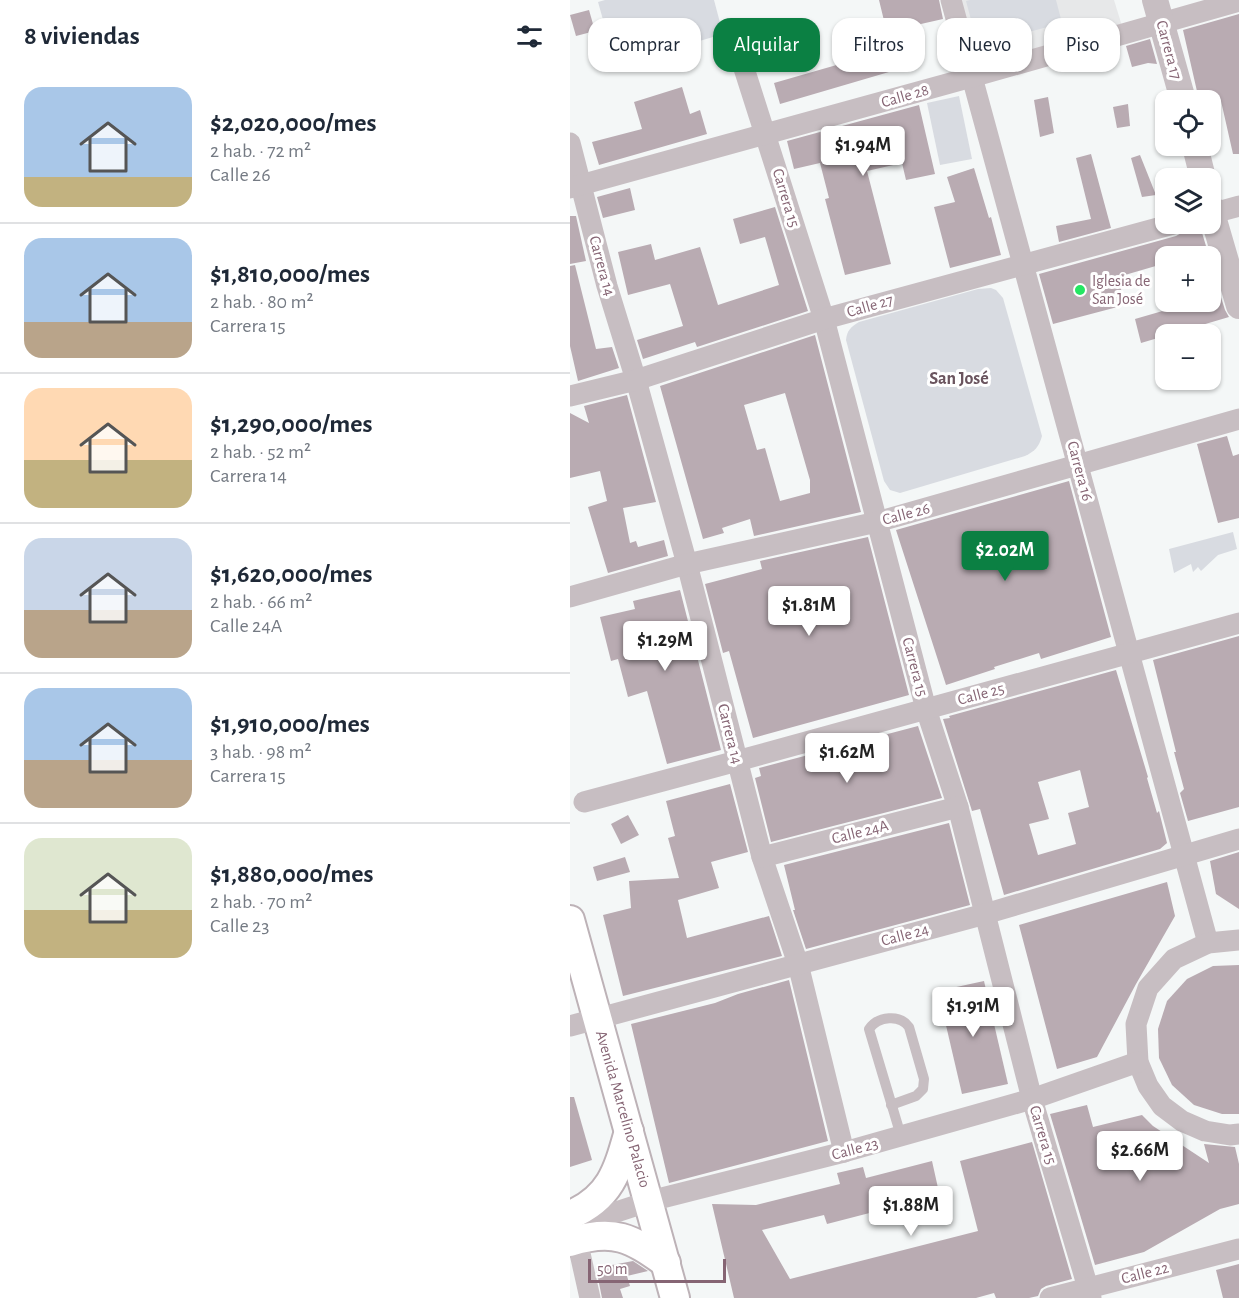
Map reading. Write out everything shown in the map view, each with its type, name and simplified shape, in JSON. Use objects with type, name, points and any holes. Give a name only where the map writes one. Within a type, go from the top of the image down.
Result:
[{"type":"main road","name":"Avenida Marcelino Palacio","points":[[570,920],[650,1201],[675,1298]]},
{"type":"main road","points":[[629,1131],[619,1167],[611,1183],[602,1196],[583,1209],[572,1232],[624,1238],[639,1244],[666,1263]]},
{"type":"street","name":"Carrera 16","points":[[951,0],[1208,943]]},
{"type":"street","name":"Calle 28","points":[[575,186],[972,77],[1159,11],[1239,1]]},
{"type":"street","name":"Carrera 17","points":[[1159,11],[1180,90]]},
{"type":"street","name":"Carrera 15","points":[[746,72],[824,319],[926,709],[958,807],[1032,1099],[1090,1293]]},
{"type":"street","name":"Carrera 14","points":[[570,143],[575,186],[636,380],[687,564],[762,857],[798,964],[844,1152]]},
{"type":"street","points":[[1221,209],[1239,206]]},
{"type":"street","name":"Calle 27","points":[[570,396],[636,380],[824,319],[1155,229]]},
{"type":"street","points":[[1218,234],[1239,306]]},
{"type":"street","name":"Calle 26","points":[[570,597],[687,564],[877,522],[1239,419]]},
{"type":"street","name":"Calle 25","points":[[584,802],[1239,622]]},
{"type":"street","name":"Calle 24A","points":[[762,857],[958,807]]},
{"type":"street","name":"Calle 24","points":[[570,1026],[985,914],[1239,839]]},
{"type":"street","points":[[1239,940],[1208,943],[1174,959],[1148,987],[1136,1024],[1138,1062],[1148,1086],[1162,1106],[1182,1121],[1205,1131],[1239,1134]]},
{"type":"street","name":"Calle 23","points":[[572,1232],[594,1221],[650,1201],[844,1152],[1032,1099],[1138,1062]]},
{"type":"street","points":[[572,1232],[590,1298]]},
{"type":"street","name":"Calle 22","points":[[1050,1298],[1090,1293],[1239,1249]]},
{"type":"lane","points":[[891,1105],[916,1096],[923,1089],[924,1079],[909,1027],[904,1020],[896,1017],[876,1023],[869,1029],[891,1105],[901,1136]]},
{"type":"shaded area","points":[[605,0],[714,0],[719,18],[713,18],[713,37],[701,41],[701,18],[602,18],[598,2]]},
{"type":"shaded area","points":[[959,0],[1114,0],[1120,18],[1044,18],[1044,49],[1032,52],[1032,18],[964,18]]},
{"type":"shaded area","points":[[1056,0],[1061,18],[1044,18],[1044,28],[1032,31],[1032,18],[971,18],[966,1]]},
{"type":"shaded area","points":[[959,96],[972,159],[940,165],[927,103]]},
{"type":"shaded area","name":"San José","points":[[991,288],[1003,298],[1042,436],[1039,443],[1025,456],[900,493],[890,490],[884,481],[846,340],[848,331],[859,322],[978,289]]},
{"type":"shaded area","points":[[1233,532],[1237,549],[1218,555],[1201,571],[1198,567],[1193,572],[1191,564],[1174,573],[1169,549]]},
{"type":"building","points":[[879,0],[939,0],[943,18],[925,23],[925,18],[883,18]]},
{"type":"building","points":[[589,10],[591,18],[588,18],[588,33],[576,36],[570,15]]},
{"type":"building","points":[[1239,14],[1239,154],[1233,154],[1221,101],[1221,90],[1197,90],[1183,30]]},
{"type":"building","points":[[1150,39],[1157,64],[1148,63],[1132,67],[1126,46]]},
{"type":"building","points":[[832,66],[832,72],[889,72],[780,104],[774,83],[812,72],[820,72],[820,70]]},
{"type":"building","points":[[682,87],[690,114],[700,110],[707,134],[599,165],[592,142],[642,129],[634,102]]},
{"type":"building","points":[[1048,97],[1054,133],[1040,137],[1034,100]]},
{"type":"building","points":[[1128,104],[1130,126],[1117,128],[1113,107]]},
{"type":"building","points":[[919,105],[935,174],[906,180],[902,163],[867,171],[891,264],[845,275],[825,199],[829,198],[820,163],[794,169],[787,141]]},
{"type":"building","points":[[1091,154],[1111,228],[1059,242],[1056,226],[1091,219],[1076,158]]},
{"type":"building","points":[[1140,155],[1155,195],[1142,197],[1131,158]]},
{"type":"building","points":[[974,168],[1001,255],[950,268],[934,207],[955,202],[947,177]]},
{"type":"building","points":[[630,188],[635,210],[603,218],[597,197]]},
{"type":"building","points":[[775,207],[808,311],[697,347],[695,342],[643,359],[637,340],[683,326],[670,284],[628,295],[618,252],[651,244],[655,260],[700,247],[718,305],[779,285],[765,237],[740,244],[733,219]]},
{"type":"building","points":[[570,216],[576,216],[586,261],[570,264]]},
{"type":"building","name":"Iglesia de San José","points":[[1202,234],[1206,246],[1155,246],[1155,266],[1118,277],[1125,305],[1053,324],[1039,274],[1176,236]]},
{"type":"building","points":[[575,265],[596,349],[612,347],[619,368],[578,381],[570,346],[570,266]]},
{"type":"building","points":[[1221,297],[1229,317],[1205,324],[1155,324],[1155,339],[1141,343],[1135,319],[1159,312],[1221,312]]},
{"type":"building","points":[[815,335],[861,512],[754,536],[750,519],[722,528],[724,533],[703,539],[660,386]],"holes":[[[785,393],[810,480],[810,493],[780,501],[765,448],[757,450],[744,405]]]},
{"type":"building","points":[[627,395],[656,502],[623,508],[630,543],[636,541],[638,547],[664,540],[668,556],[608,573],[588,507],[607,501],[600,471],[570,478],[570,413],[589,423],[584,406]]},
{"type":"building","points":[[1227,436],[1233,456],[1239,454],[1239,518],[1218,523],[1197,444]]},
{"type":"building","points":[[1069,481],[1111,637],[1041,659],[1039,653],[946,685],[896,530]]},
{"type":"building","points":[[868,537],[909,695],[753,738],[729,651],[723,653],[705,584],[762,569],[760,561]]},
{"type":"building","points":[[680,590],[721,750],[667,764],[647,691],[628,697],[618,659],[611,661],[600,617],[635,609],[633,601]]},
{"type":"building","points":[[1239,636],[1239,807],[1188,821],[1180,793],[1184,789],[1174,752],[1176,752],[1153,660]]},
{"type":"building","points":[[1116,670],[1167,843],[1160,849],[1004,895],[980,809],[972,811],[943,719],[950,718],[949,716]],"holes":[[[1080,770],[1089,807],[1068,813],[1076,844],[1038,855],[1029,824],[1049,819],[1038,782]]]},
{"type":"building","points":[[918,726],[942,798],[771,842],[755,778],[761,776],[759,768]]},
{"type":"building","points":[[730,784],[748,852],[711,862],[719,888],[678,900],[687,938],[769,916],[782,956],[623,996],[603,915],[631,908],[629,881],[679,878],[668,838],[675,836],[666,801]]},
{"type":"building","points":[[628,815],[639,835],[621,844],[611,824]]},
{"type":"building","points":[[949,823],[970,905],[806,949],[793,910],[795,910],[784,865]]},
{"type":"building","points":[[1239,852],[1239,909],[1216,894],[1210,861]]},
{"type":"building","points":[[625,857],[630,872],[597,881],[593,867]]},
{"type":"building","points":[[1167,882],[1175,916],[1097,1057],[1057,1069],[1019,925]]},
{"type":"building","points":[[1239,965],[1239,1114],[1222,1114],[1194,1105],[1172,1085],[1159,1058],[1158,1029],[1167,1001],[1187,979],[1213,966]]},
{"type":"building","points":[[789,980],[828,1141],[669,1183],[631,1024],[715,1003]]},
{"type":"building","points":[[984,981],[1008,1084],[962,1094],[938,991]]},
{"type":"building","points":[[570,1097],[574,1097],[592,1160],[570,1167]]},
{"type":"building","points":[[1087,1105],[1093,1127],[1142,1115],[1153,1126],[1209,1163],[1204,1144],[1235,1147],[1239,1164],[1239,1204],[1220,1209],[1144,1252],[1095,1265],[1050,1114]]},
{"type":"building","points":[[1032,1142],[1072,1279],[1046,1286],[1041,1289],[1038,1296],[1029,1298],[996,1298],[994,1293],[976,1298],[734,1298],[712,1204],[756,1205],[840,1184],[837,1173],[863,1167],[866,1178],[932,1161],[938,1188],[883,1202],[885,1209],[827,1224],[824,1215],[762,1230],[790,1279],[978,1231],[960,1161]]},
{"type":"building","points":[[633,1261],[648,1271],[627,1276],[630,1286],[620,1289],[623,1298],[602,1298],[596,1268]]},
{"type":"building","points":[[1239,1264],[1239,1298],[1223,1298],[1216,1270]]},
{"type":"place","name":"Iglesia de San José","points":[[1080,290]]},
{"type":"district","name":"San José","points":[[959,379]]}]
